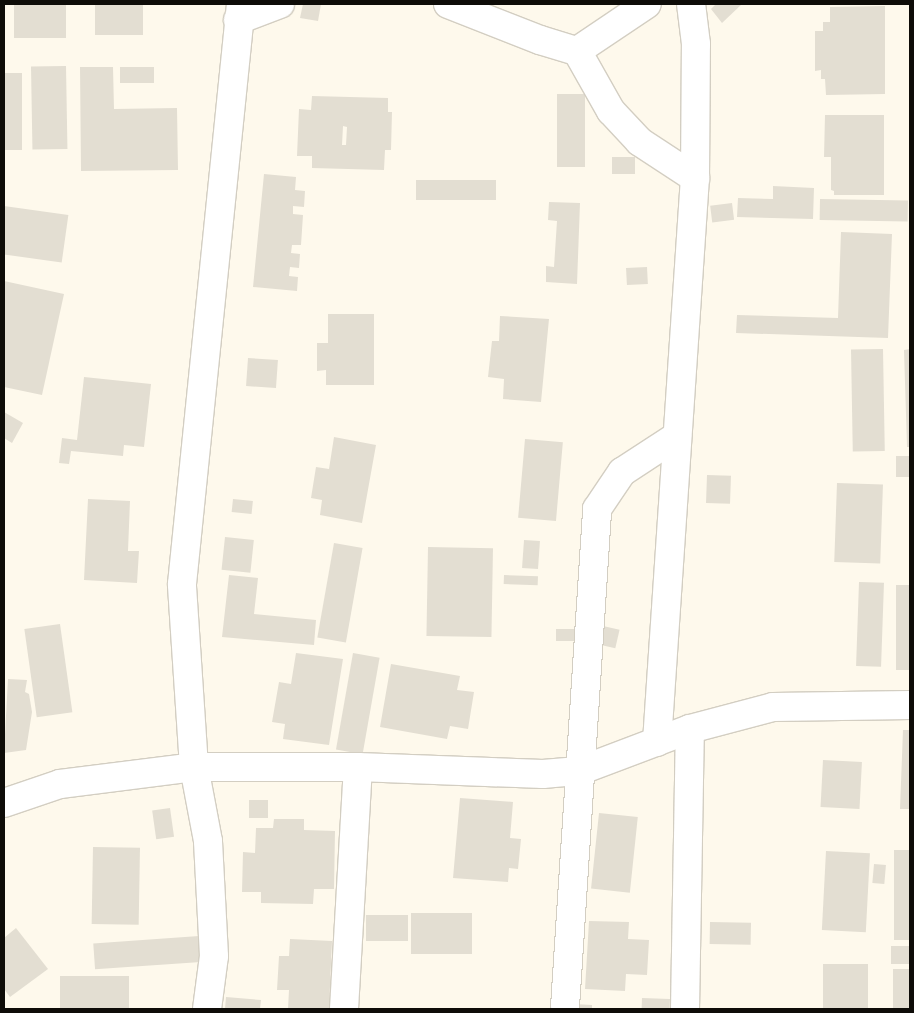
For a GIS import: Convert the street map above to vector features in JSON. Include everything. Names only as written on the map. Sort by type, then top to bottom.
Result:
[{"type":"street","points":[[207,1009],[214,956],[208,841],[194,767],[182,584],[240,12],[280,4]]},
{"type":"street","points":[[448,4],[540,40],[577,50],[617,117],[640,142],[695,178]]},
{"type":"street","points":[[577,50],[647,4]]},
{"type":"street","points":[[657,742],[695,178],[696,44],[691,4]]},
{"type":"street","points":[[565,1007],[597,509],[622,472],[677,436]]},
{"type":"street","points":[[4,803],[60,784],[194,767],[358,767],[543,774],[579,772],[690,729],[773,707],[910,705]]},
{"type":"street","points":[[685,1009],[690,729]]},
{"type":"street","points":[[344,1009],[358,767]]},
{"type":"building","points":[[14,4],[66,4],[66,38],[14,38]]},
{"type":"building","points":[[95,4],[143,4],[143,35],[95,35]]},
{"type":"building","points":[[303,4],[321,4],[318,21],[300,18]]},
{"type":"building","points":[[716,4],[742,4],[722,23],[711,9]]},
{"type":"building","points":[[885,6],[885,94],[826,95],[825,79],[821,79],[821,70],[815,71],[815,31],[823,31],[823,22],[830,22],[830,7]]},
{"type":"building","points":[[66,66],[67,149],[32,150],[31,67]]},
{"type":"building","points":[[80,67],[113,67],[114,109],[177,108],[178,170],[81,171]]},
{"type":"building","points":[[120,67],[154,67],[154,83],[120,83]]},
{"type":"building","points":[[4,73],[22,73],[22,150],[4,150]]},
{"type":"building","points":[[557,94],[585,94],[585,167],[557,167]]},
{"type":"building","points":[[312,96],[388,98],[388,112],[392,112],[391,150],[385,150],[384,170],[312,168],[312,156],[297,156],[299,109],[311,110]],"holes":[[[343,126],[347,127],[346,145],[342,145]]]},
{"type":"building","points":[[825,115],[884,115],[884,195],[834,195],[834,191],[831,190],[831,157],[824,157]]},
{"type":"building","points":[[612,157],[635,157],[635,174],[612,174]]},
{"type":"building","points":[[264,174],[296,177],[295,190],[305,191],[304,207],[293,206],[293,214],[303,215],[301,245],[292,245],[291,253],[300,254],[299,268],[290,267],[289,276],[298,277],[297,291],[253,287]]},
{"type":"building","points":[[416,180],[496,180],[496,200],[416,200]]},
{"type":"building","points":[[773,186],[814,188],[813,219],[737,217],[738,198],[773,199]]},
{"type":"building","points":[[820,199],[908,201],[908,222],[820,220]]},
{"type":"building","points":[[549,202],[580,203],[577,284],[546,282],[546,266],[554,267],[557,221],[548,220]]},
{"type":"building","points":[[732,203],[734,220],[712,223],[710,206]]},
{"type":"building","points":[[4,206],[68,215],[62,263],[4,254]]},
{"type":"building","points":[[841,232],[892,234],[888,338],[736,333],[737,315],[838,318]]},
{"type":"building","points":[[647,267],[648,284],[627,285],[626,268]]},
{"type":"building","points":[[4,281],[64,294],[42,395],[4,387]]},
{"type":"building","points":[[328,314],[374,314],[374,385],[326,385],[326,370],[317,371],[317,343],[328,343]]},
{"type":"building","points":[[500,316],[549,319],[541,402],[503,399],[504,379],[488,377],[492,341],[499,341]]},
{"type":"building","points":[[883,349],[885,451],[853,452],[851,350]]},
{"type":"building","points":[[910,349],[910,447],[907,447],[904,350]]},
{"type":"building","points":[[248,358],[278,360],[276,388],[246,386]]},
{"type":"building","points":[[84,377],[151,384],[144,447],[124,445],[123,456],[71,451],[69,464],[59,463],[62,438],[77,440]]},
{"type":"building","points":[[4,412],[23,423],[12,443],[4,438]]},
{"type":"building","points":[[334,437],[376,445],[362,523],[320,515],[322,500],[311,498],[316,467],[329,469]]},
{"type":"building","points":[[525,439],[563,442],[556,521],[518,518]]},
{"type":"building","points":[[896,456],[910,456],[910,477],[896,477]]},
{"type":"building","points":[[707,475],[731,476],[730,504],[706,503]]},
{"type":"building","points":[[837,483],[883,485],[880,564],[834,562]]},
{"type":"building","points":[[88,499],[130,501],[128,551],[139,551],[137,583],[84,580]]},
{"type":"building","points":[[233,499],[253,501],[252,514],[232,512]]},
{"type":"building","points":[[225,537],[254,540],[250,573],[222,570]]},
{"type":"building","points":[[524,540],[540,541],[538,569],[522,568]]},
{"type":"building","points":[[334,543],[363,548],[346,643],[317,638]]},
{"type":"building","points":[[428,547],[493,548],[491,637],[426,636]]},
{"type":"building","points":[[229,575],[258,578],[254,614],[316,620],[314,645],[222,637]]},
{"type":"building","points":[[504,575],[538,576],[538,585],[504,584]]},
{"type":"building","points":[[859,582],[884,583],[881,667],[856,666]]},
{"type":"building","points":[[896,585],[910,585],[910,670],[896,670]]},
{"type":"building","points":[[60,624],[72,712],[37,717],[24,629]]},
{"type":"building","points":[[603,626],[620,630],[615,648],[599,645]]},
{"type":"building","points":[[556,629],[574,629],[574,641],[556,641]]},
{"type":"building","points":[[296,653],[343,659],[329,745],[283,739],[285,724],[272,722],[279,682],[291,684]]},
{"type":"building","points":[[353,653],[380,658],[363,754],[336,750]]},
{"type":"building","points":[[391,664],[460,676],[457,690],[474,692],[468,729],[450,726],[447,739],[380,727]]},
{"type":"building","points":[[8,679],[27,680],[25,692],[29,694],[32,712],[26,750],[4,753]]},
{"type":"building","points":[[903,730],[910,730],[910,809],[900,809]]},
{"type":"building","points":[[823,760],[862,762],[859,809],[821,807]]},
{"type":"building","points":[[460,798],[513,802],[510,838],[521,839],[518,869],[509,868],[508,882],[453,878]]},
{"type":"building","points":[[249,800],[268,800],[268,818],[249,818]]},
{"type":"building","points":[[170,808],[174,837],[156,839],[152,811]]},
{"type":"building","points":[[599,813],[638,817],[630,893],[591,889]]},
{"type":"building","points":[[274,819],[304,819],[304,830],[335,831],[334,889],[314,889],[313,904],[261,903],[261,892],[242,892],[243,852],[255,853],[256,828],[273,828]]},
{"type":"building","points":[[93,847],[140,848],[139,925],[92,924]]},
{"type":"building","points":[[894,850],[910,850],[910,940],[894,940]]},
{"type":"building","points":[[826,851],[870,853],[866,932],[822,930]]},
{"type":"building","points":[[874,864],[886,865],[884,884],[872,883]]},
{"type":"building","points":[[411,913],[472,913],[472,954],[411,954]]},
{"type":"building","points":[[366,915],[408,915],[408,941],[366,941]]},
{"type":"building","points":[[589,921],[629,922],[628,939],[649,940],[647,975],[626,974],[625,991],[585,989]]},
{"type":"building","points":[[710,922],[751,923],[751,945],[710,944]]},
{"type":"building","points":[[16,928],[48,969],[10,997],[4,989],[4,938]]},
{"type":"building","points":[[199,936],[201,962],[95,969],[93,943]]},
{"type":"building","points":[[290,939],[332,941],[329,1009],[288,1009],[289,990],[277,990],[279,956],[289,956]]},
{"type":"building","points":[[891,946],[910,946],[910,964],[891,964]]},
{"type":"building","points":[[823,964],[868,964],[868,1009],[823,1009]]},
{"type":"building","points":[[893,969],[910,969],[910,1009],[893,1009]]},
{"type":"building","points":[[60,976],[129,976],[129,1009],[60,1009]]},
{"type":"building","points":[[226,997],[261,1000],[260,1009],[225,1009]]},
{"type":"building","points":[[642,998],[670,999],[670,1009],[642,1009]]},
{"type":"building","points":[[573,1004],[592,1005],[592,1009],[573,1009]]}]
